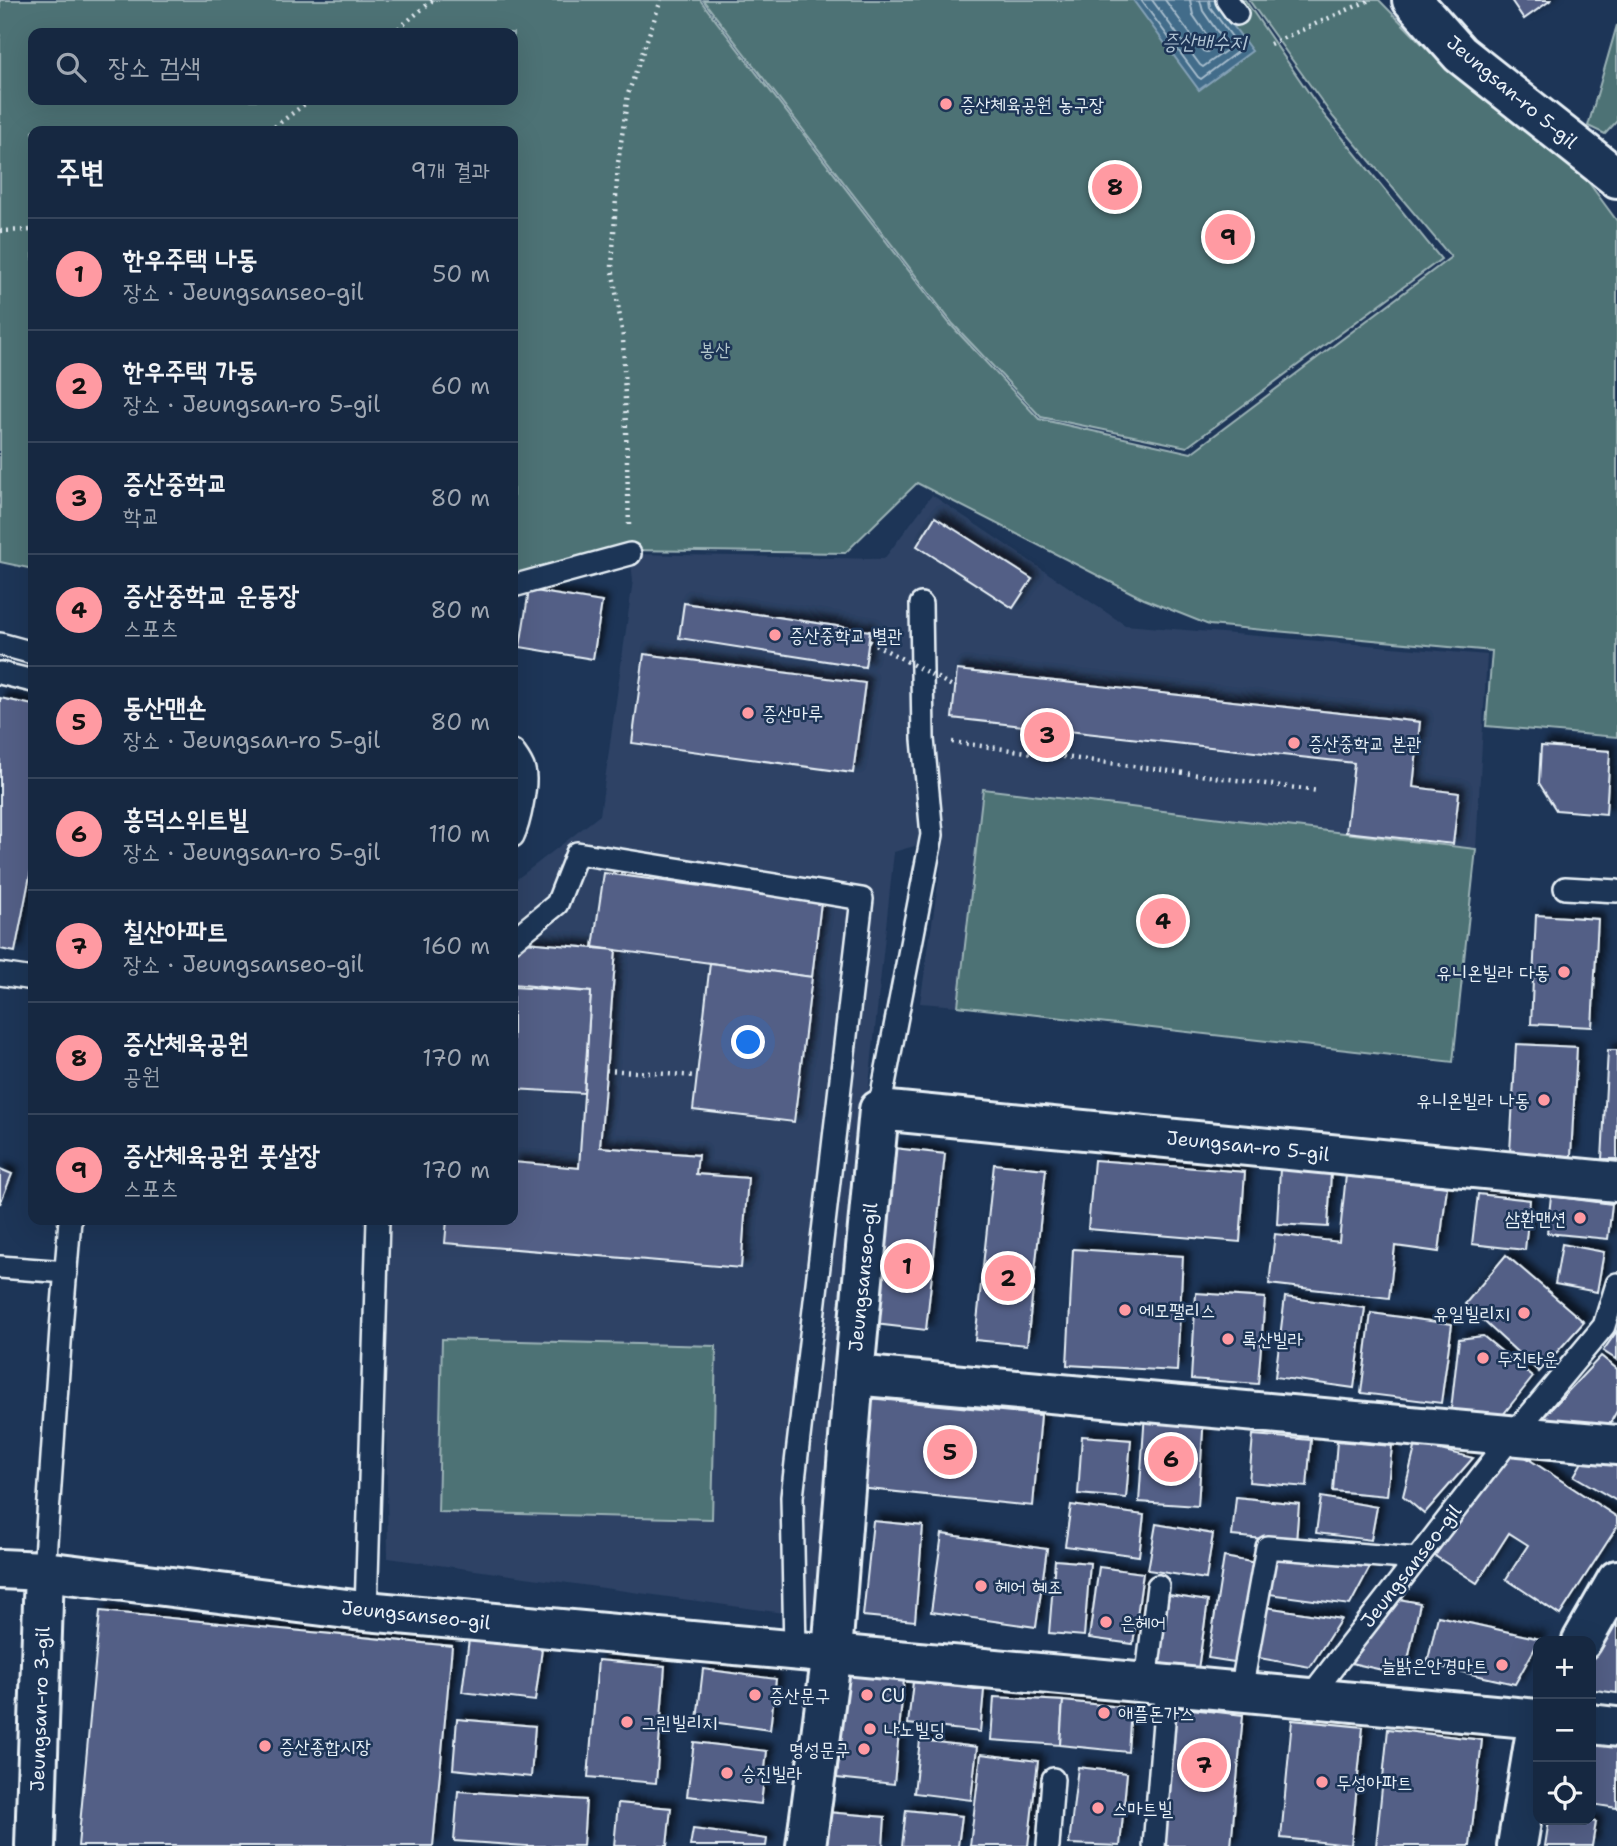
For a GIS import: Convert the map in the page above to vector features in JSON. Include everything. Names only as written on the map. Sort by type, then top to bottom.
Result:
[{"type":"street","name":"Jeungsan-ro 5-gil","points":[[1412,0],[1460,54],[1617,178]]},
{"type":"street","name":"Jeungsan-ro 5-gil","points":[[880,1110],[1617,1182]]},
{"type":"street","name":"Jeungsanseo-gil","points":[[806,1846],[832,1653],[854,1375],[880,1110]]},
{"type":"street","points":[[854,1375],[1617,1445]]},
{"type":"street","name":"Jeungsanseo-gil","points":[[0,1569],[44,1571],[366,1611],[1533,1719]]},
{"type":"street","name":"Jeungsan-ro 3-gil","points":[[35,1846],[44,1571]]},
{"type":"street","points":[[1585,1636],[1617,1580]]},
{"type":"street","points":[[1596,1725],[1617,1727]]},
{"type":"street","points":[[1517,1846],[1533,1749]]},
{"type":"lane","points":[[518,585],[630,554]]},
{"type":"lane","points":[[880,1110],[932,835],[923,738],[921,604]]},
{"type":"lane","points":[[0,644],[28,652]]},
{"type":"lane","points":[[0,673],[28,680]]},
{"type":"lane","points":[[518,757],[526,774],[518,825]]},
{"type":"lane","points":[[518,936],[557,904],[577,853],[862,899],[792,1497],[795,1650]]},
{"type":"lane","points":[[1565,888],[1617,891]]},
{"type":"lane","points":[[0,974],[28,978]]},
{"type":"lane","points":[[44,1571],[70,1225]]},
{"type":"lane","points":[[366,1611],[378,1225]]},
{"type":"lane","points":[[0,1267],[66,1272]]},
{"type":"lane","points":[[1513,1435],[1604,1326],[1617,1284]]},
{"type":"lane","name":"Jeungsanseo-gil","points":[[1309,1698],[1513,1435]]},
{"type":"lane","points":[[1241,1691],[1267,1547],[1417,1559]]},
{"type":"lane","points":[[1154,1846],[1158,1586]]},
{"type":"lane","points":[[1048,1846],[1053,1779]]},
{"type":"path","points":[[399,28],[433,0]]},
{"type":"path","points":[[630,554],[623,337],[612,267],[618,163],[628,94],[661,0]]},
{"type":"path","points":[[1270,44],[1370,0]]},
{"type":"path","points":[[276,126],[303,105]]},
{"type":"path","points":[[0,231],[28,230]]},
{"type":"path","points":[[869,641],[956,688]]},
{"type":"path","points":[[923,738],[1319,791]]},
{"type":"path","points":[[606,1070],[697,1076]]},
{"type":"shaded area","points":[[932,495],[1125,625],[1487,655],[1476,849],[1453,1062],[920,1003],[945,837],[894,852],[812,1617],[388,1558],[383,1225],[518,1225],[518,878],[600,815],[633,580],[630,554],[884,559]]},
{"type":"green space","name":"봉산","points":[[0,0],[700,0],[950,324],[1039,419],[1191,453],[1451,257],[1333,117],[1249,0],[1379,0],[1431,53],[1586,179],[1617,221],[1617,737],[1486,726],[1492,651],[1209,625],[1144,599],[917,483],[845,553],[626,550],[518,580],[518,126],[28,126],[28,568],[0,562]]},
{"type":"green space","points":[[703,0],[1245,0],[1324,115],[1441,259],[1187,447],[1041,417],[953,324]]},
{"type":"green space","points":[[1617,25],[1617,121],[1605,134],[1588,126]]},
{"type":"green space","points":[[983,789],[1476,849],[1453,1062],[958,1006]]},
{"type":"green space","points":[[442,1339],[716,1346],[712,1519],[438,1512]]},
{"type":"water","name":"증산배수지","points":[[1133,0],[1214,0],[1252,51],[1199,90]]},
{"type":"building","points":[[1511,0],[1551,0],[1524,19]]},
{"type":"building","points":[[935,517],[1032,579],[1013,608],[917,546]]},
{"type":"building","points":[[529,590],[602,602],[593,659],[520,647]]},
{"type":"building","name":"증산중학교 별관","points":[[684,603],[870,631],[865,667],[679,638]]},
{"type":"building","name":"증산마루","points":[[644,654],[865,683],[853,773],[632,743]]},
{"type":"building","name":"증산중학교 본관","points":[[957,670],[1420,722],[1413,787],[1459,793],[1453,844],[1346,832],[1354,763],[952,718]]},
{"type":"building","points":[[0,698],[28,704],[28,886],[15,952],[0,949]]},
{"type":"building","points":[[1541,746],[1610,751],[1606,814],[1556,810],[1539,783]]},
{"type":"building","points":[[604,873],[821,902],[812,977],[593,947]]},
{"type":"building","name":"유니온빌라 다동","points":[[1536,915],[1598,919],[1592,1027],[1531,1024]]},
{"type":"building","points":[[518,941],[616,950],[600,1147],[698,1155],[696,1174],[748,1178],[741,1268],[445,1243],[447,1225],[518,1225],[518,1162],[579,1168],[591,992],[518,985]]},
{"type":"building","points":[[710,963],[812,977],[794,1122],[693,1110]]},
{"type":"building","points":[[518,987],[591,992],[584,1093],[518,1089]]},
{"type":"building","name":"유니온빌라 나동","points":[[1516,1044],[1577,1047],[1571,1156],[1510,1152]]},
{"type":"building","points":[[1608,1050],[1617,1050],[1617,1159],[1602,1159]]},
{"type":"building","points":[[894,1148],[945,1154],[926,1330],[875,1324]]},
{"type":"building","points":[[1094,1160],[1245,1172],[1240,1242],[1088,1229]]},
{"type":"building","points":[[994,1164],[1046,1169],[1027,1345],[975,1340]]},
{"type":"building","points":[[1280,1168],[1331,1172],[1328,1227],[1277,1224]]},
{"type":"building","points":[[0,1169],[12,1174],[0,1204]]},
{"type":"building","points":[[1346,1175],[1447,1187],[1439,1252],[1395,1246],[1389,1298],[1269,1284],[1275,1234],[1339,1242]]},
{"type":"building","points":[[1478,1194],[1530,1200],[1525,1250],[1472,1244]]},
{"type":"building","name":"삼환맨션","points":[[1551,1196],[1612,1204],[1608,1239],[1547,1233]]},
{"type":"building","points":[[1562,1244],[1604,1252],[1597,1292],[1555,1284]]},
{"type":"building","name":"에모팰리스","points":[[1073,1249],[1183,1256],[1177,1371],[1067,1365]]},
{"type":"building","name":"유일빌리지","points":[[1506,1255],[1584,1322],[1539,1372],[1465,1304]]},
{"type":"building","name":"록산빌라","points":[[1196,1293],[1265,1298],[1258,1384],[1191,1379]]},
{"type":"building","points":[[1285,1297],[1365,1308],[1354,1388],[1275,1377]]},
{"type":"building","points":[[1371,1313],[1452,1324],[1441,1403],[1361,1393]]},
{"type":"building","points":[[1617,1331],[1617,1360],[1603,1351]]},
{"type":"building","name":"두진타운","points":[[1483,1336],[1533,1377],[1502,1416],[1451,1410],[1459,1339]]},
{"type":"building","points":[[1601,1356],[1617,1369],[1617,1411],[1609,1425],[1541,1420]]},
{"type":"building","points":[[868,1398],[1041,1415],[1033,1506],[859,1488]]},
{"type":"building","points":[[1145,1412],[1204,1416],[1198,1506],[1139,1502]]},
{"type":"building","points":[[1253,1435],[1311,1440],[1307,1487],[1249,1482]]},
{"type":"building","points":[[1082,1436],[1131,1440],[1126,1498],[1078,1494]]},
{"type":"building","points":[[1337,1441],[1392,1446],[1387,1496],[1333,1491]]},
{"type":"building","points":[[1416,1444],[1473,1458],[1424,1514],[1403,1496]]},
{"type":"building","points":[[1507,1445],[1617,1517],[1617,1527],[1560,1615],[1506,1579],[1528,1545],[1509,1533],[1477,1583],[1435,1556]]},
{"type":"building","points":[[1586,1455],[1617,1461],[1617,1501],[1574,1476]]},
{"type":"building","points":[[1236,1497],[1299,1504],[1296,1542],[1232,1536]]},
{"type":"building","points":[[1321,1497],[1377,1507],[1371,1540],[1316,1533]]},
{"type":"building","points":[[1071,1505],[1144,1515],[1139,1556],[1065,1546]]},
{"type":"building","points":[[873,1521],[923,1526],[915,1621],[863,1616]]},
{"type":"building","points":[[1156,1524],[1213,1534],[1206,1579],[1148,1570]]},
{"type":"building","points":[[942,1534],[1047,1549],[1036,1627],[931,1612]]},
{"type":"building","points":[[1273,1555],[1370,1567],[1350,1605],[1269,1594]]},
{"type":"building","points":[[1224,1557],[1256,1563],[1241,1663],[1208,1658]]},
{"type":"building","points":[[1055,1560],[1090,1563],[1084,1636],[1049,1633]]},
{"type":"building","points":[[1099,1567],[1143,1573],[1133,1644],[1089,1638]]},
{"type":"building","points":[[1169,1595],[1208,1601],[1198,1669],[1158,1663]]},
{"type":"building","points":[[1399,1599],[1420,1603],[1405,1675],[1351,1663]]},
{"type":"building","points":[[1266,1607],[1341,1619],[1310,1667],[1259,1658]]},
{"type":"building","name":"증산종합시장","points":[[100,1611],[452,1646],[433,1846],[78,1846]]},
{"type":"building","points":[[1617,1611],[1617,1693],[1596,1690],[1596,1641]]},
{"type":"building","points":[[1438,1616],[1533,1637],[1533,1652],[1515,1684],[1427,1664]]},
{"type":"building","points":[[469,1639],[542,1649],[535,1701],[462,1692]]},
{"type":"building","name":"그린빌리지","points":[[598,1660],[665,1666],[656,1783],[588,1777]]},
{"type":"building","points":[[703,1669],[776,1679],[770,1730],[697,1720]]},
{"type":"building","name":"나노빌딩","points":[[847,1674],[904,1679],[894,1784],[837,1778]]},
{"type":"building","points":[[913,1682],[984,1690],[980,1732],[908,1724]]},
{"type":"building","points":[[994,1697],[1063,1701],[1060,1745],[991,1740]]},
{"type":"building","points":[[1063,1701],[1131,1708],[1128,1752],[1060,1745]]},
{"type":"building","points":[[1174,1707],[1243,1715],[1231,1846],[1165,1846]]},
{"type":"building","points":[[457,1719],[535,1726],[531,1777],[453,1769]]},
{"type":"building","name":"두성아파트","points":[[1292,1720],[1363,1727],[1351,1845],[1281,1838]]},
{"type":"building","points":[[1388,1729],[1482,1740],[1470,1846],[1376,1846]]},
{"type":"building","points":[[920,1740],[977,1747],[971,1800],[914,1793]]},
{"type":"building","name":"승진빌라","points":[[694,1742],[767,1751],[761,1804],[687,1796]]},
{"type":"building","points":[[1596,1743],[1617,1746],[1617,1808],[1596,1805]]},
{"type":"building","points":[[981,1754],[1038,1761],[1028,1846],[970,1846]]},
{"type":"building","name":"스마트빌","points":[[1078,1767],[1127,1773],[1120,1846],[1069,1844]]},
{"type":"building","points":[[458,1791],[586,1800],[583,1846],[526,1846],[454,1841]]},
{"type":"building","points":[[618,1803],[671,1808],[667,1846],[614,1846]]},
{"type":"building","points":[[906,1810],[962,1816],[958,1846],[902,1846]]},
{"type":"building","points":[[826,1812],[885,1817],[883,1846],[823,1846]]},
{"type":"building","points":[[1548,1825],[1596,1825],[1592,1846],[1545,1846]]},
{"type":"building","points":[[693,1829],[767,1839],[766,1846],[690,1846]]},
{"type":"place","name":"증산체육공원 농구장","points":[[946,104]]},
{"type":"place","name":"증산체육공원","points":[[1115,187]]},
{"type":"place","name":"증산체육공원 풋살장","points":[[1228,237]]},
{"type":"place","name":"증산중학교 별관","points":[[775,635]]},
{"type":"place","name":"증산마루","points":[[748,713]]},
{"type":"place","name":"증산중학교","points":[[1047,735]]},
{"type":"place","name":"증산중학교 본관","points":[[1294,743]]},
{"type":"place","name":"증산중학교 운동장","points":[[1163,921]]},
{"type":"place","name":"유니온빌라 다동","points":[[1564,972]]},
{"type":"place","name":"유니온빌라 나동","points":[[1544,1100]]},
{"type":"place","name":"삼환맨션","points":[[1580,1218]]},
{"type":"place","name":"한우주택 나동","points":[[907,1266]]},
{"type":"place","name":"한우주택 가동","points":[[1008,1278]]},
{"type":"place","name":"에모팰리스","points":[[1125,1310]]},
{"type":"place","name":"유일빌리지","points":[[1524,1313]]},
{"type":"place","name":"록산빌라","points":[[1228,1339]]},
{"type":"place","name":"두진타운","points":[[1483,1358]]},
{"type":"place","name":"동산맨숀","points":[[950,1452]]},
{"type":"place","name":"흥덕스위트빌","points":[[1171,1459]]},
{"type":"place","name":"헤어 혜조","points":[[981,1586]]},
{"type":"place","name":"은헤어","points":[[1106,1622]]},
{"type":"place","name":"늘밝은안경마트","points":[[1502,1665]]},
{"type":"place","name":"증산문구","points":[[755,1695]]},
{"type":"place","name":"CU","points":[[867,1695]]},
{"type":"place","name":"애플돈가스","points":[[1104,1713]]},
{"type":"place","name":"그린빌리지","points":[[627,1722]]},
{"type":"place","name":"나노빌딩","points":[[870,1729]]},
{"type":"place","name":"증산종합시장","points":[[265,1746]]},
{"type":"place","name":"명성문구","points":[[864,1749]]},
{"type":"place","name":"칠산아파트","points":[[1204,1765]]},
{"type":"place","name":"승진빌라","points":[[727,1773]]},
{"type":"place","name":"두성아파트","points":[[1322,1782]]},
{"type":"place","name":"스마트빌","points":[[1098,1808]]}]
